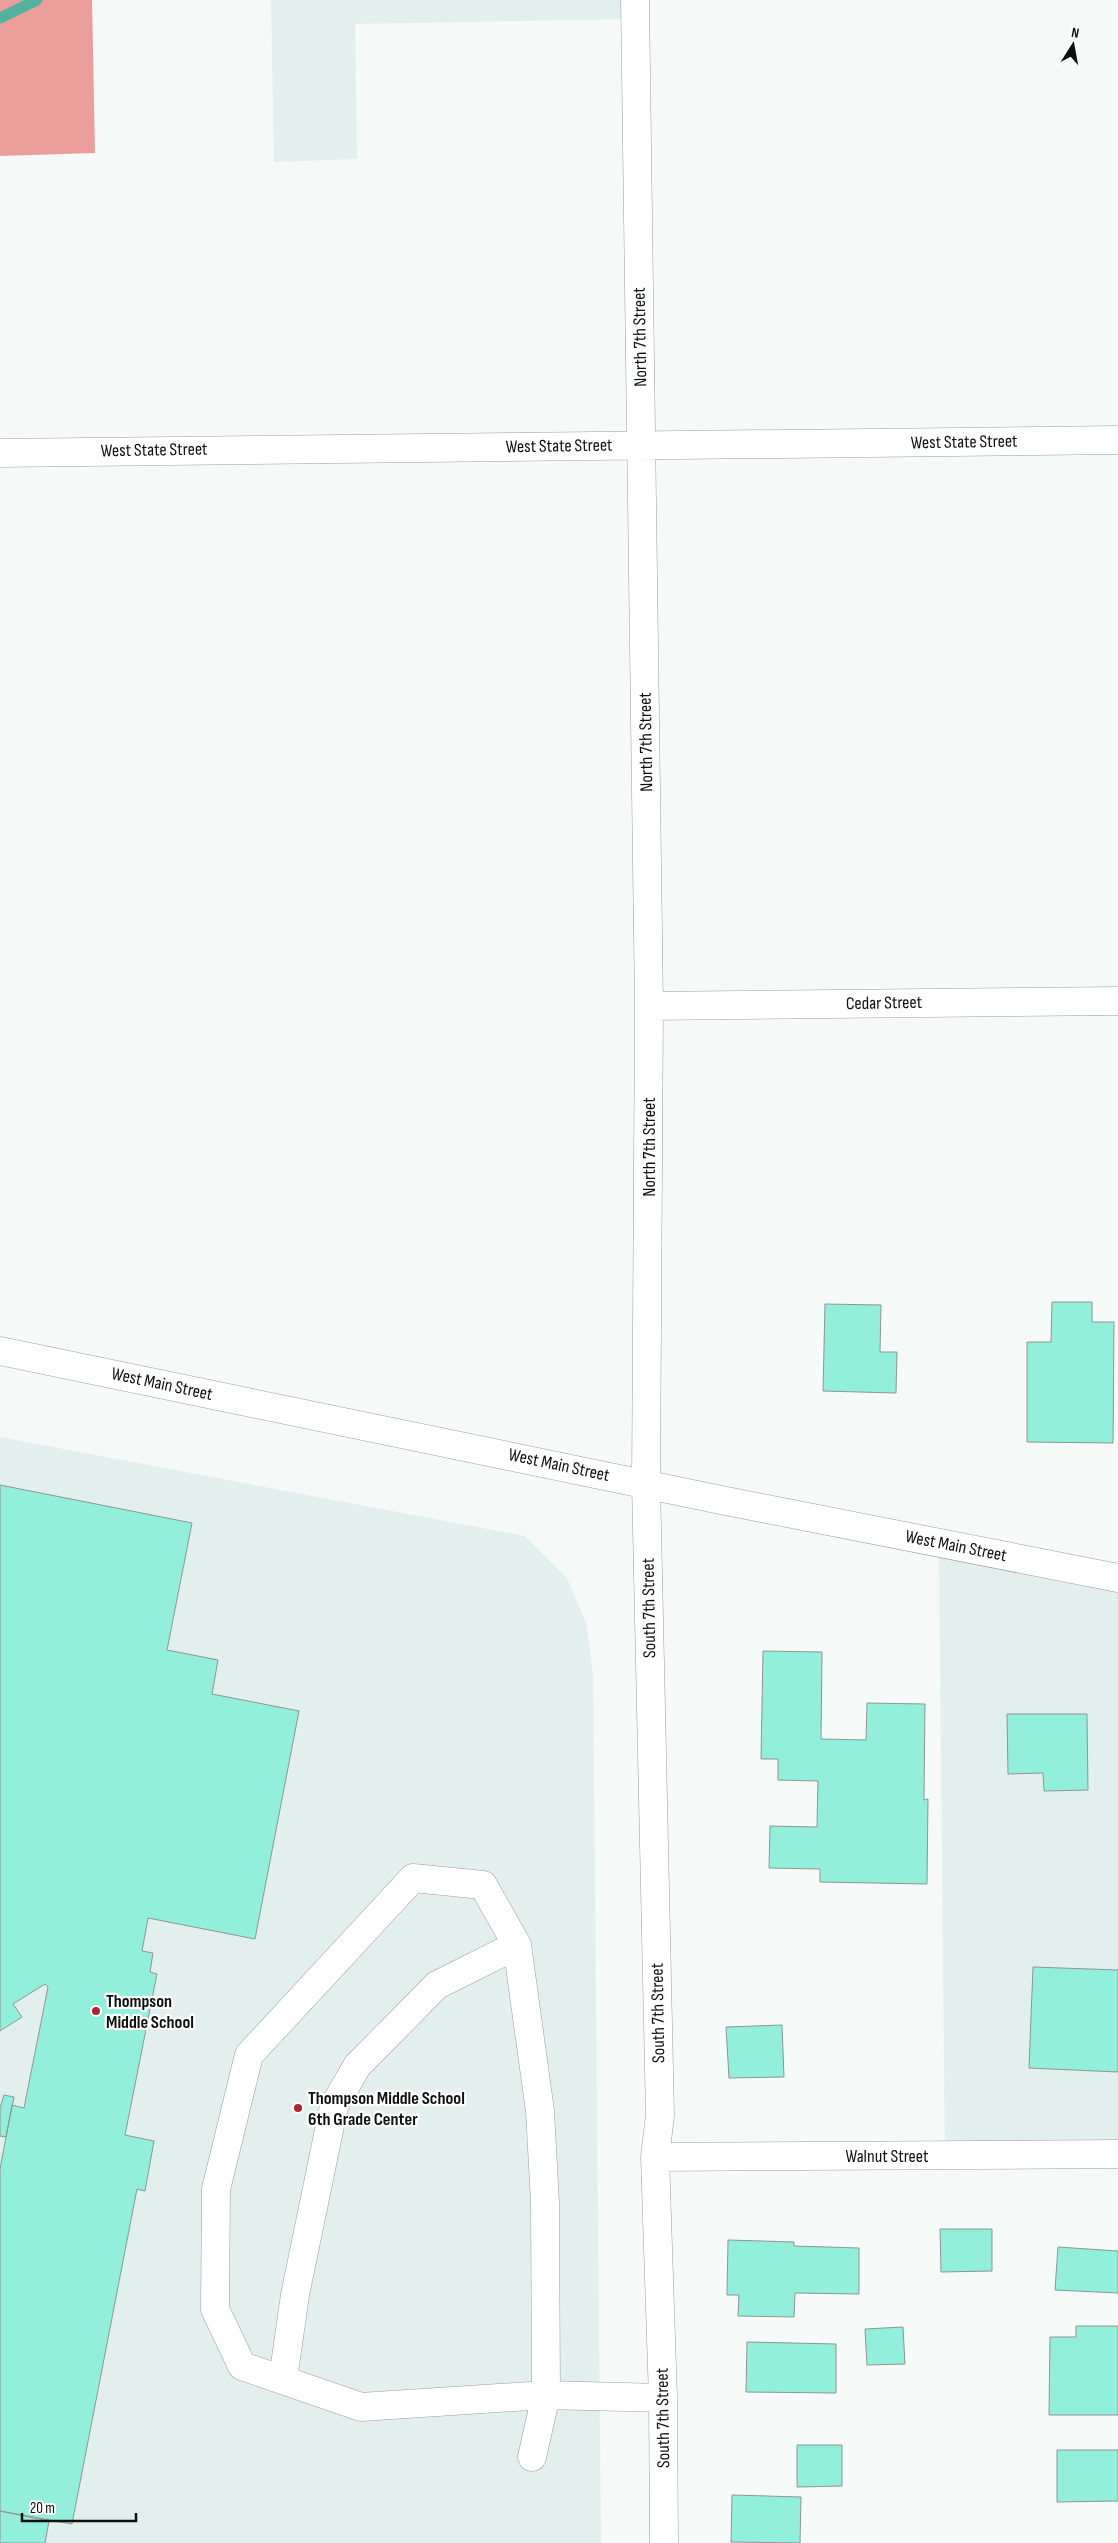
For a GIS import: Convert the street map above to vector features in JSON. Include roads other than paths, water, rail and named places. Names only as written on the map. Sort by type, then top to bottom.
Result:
[{"type":"street","name":"North 7th Street","points":[[635,0],[650,1006],[646,1483]]},
{"type":"street","name":"West State Street","points":[[0,452],[1118,440]]},
{"type":"street","name":"Cedar Street","points":[[650,1006],[1118,1001]]},
{"type":"street","name":"West Main Street","points":[[0,1351],[1118,1578]]},
{"type":"street","name":"South 7th Street","points":[[646,1483],[660,2105],[655,2157],[663,2398],[664,2543]]},
{"type":"street","points":[[532,2457],[546,2395],[545,2203],[540,2111],[517,1945],[483,1885],[413,1878],[249,2055],[216,2188],[215,2309],[242,2366],[361,2407],[546,2395],[663,2398]]},
{"type":"street","points":[[283,2379],[295,2295],[334,2106],[357,2066],[437,1985],[517,1945]]},
{"type":"street","name":"Walnut Street","points":[[655,2157],[1118,2154]]},
{"type":"waterway","points":[[0,18],[37,0]]},
{"type":"place","name":"Thompson Middle School","points":[[96,2011]]},
{"type":"place","name":"Thompson Middle School 6th Grade Center","points":[[298,2108]]}]
